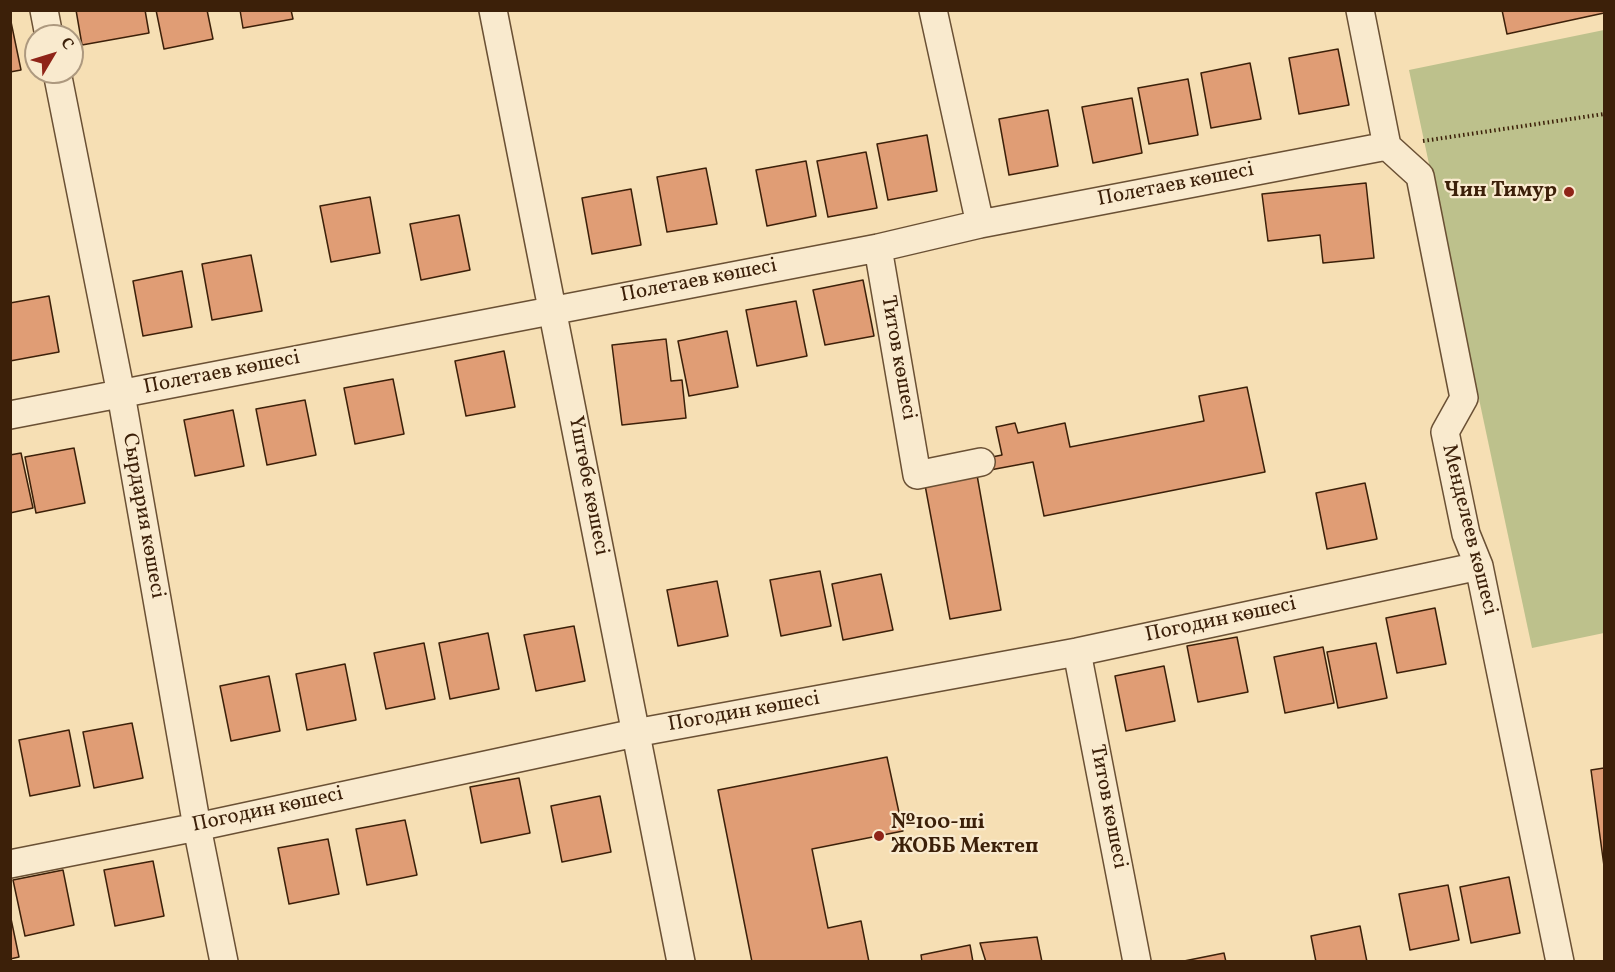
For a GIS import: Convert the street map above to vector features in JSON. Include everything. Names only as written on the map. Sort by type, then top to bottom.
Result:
[{"type":"street","name":"Үштөбе көшесі","points":[[493,10],[681,962]]},
{"type":"street","points":[[933,10],[980,224]]},
{"type":"street","points":[[1360,10],[1387,146]]},
{"type":"street","name":"Сырдария көшесі","points":[[59,84],[121,394],[197,827],[224,962]]},
{"type":"street","name":"Полетаев көшесі","points":[[10,415],[878,248],[980,224],[1387,146]]},
{"type":"street","name":"Менделеев көшесі","points":[[1387,146],[1420,176],[1464,398],[1444,432],[1466,534],[1479,566],[1560,962]]},
{"type":"street","name":"Титов көшесі","points":[[878,248],[917,475],[981,462]]},
{"type":"street","name":"Погодин көшесі","points":[[10,864],[197,827],[635,733],[1077,652],[1479,566]]},
{"type":"street","name":"Титов көшесі","points":[[1077,652],[1137,962]]},
{"type":"path","points":[[1387,146],[1605,114]]},
{"type":"green space","points":[[1604,30],[1604,633],[1532,648],[1409,70]]},
{"type":"building","points":[[76,10],[145,10],[149,33],[84,45],[84,24],[78,24]]},
{"type":"building","points":[[156,10],[207,10],[213,39],[164,49]]},
{"type":"building","points":[[240,10],[291,10],[293,19],[243,28]]},
{"type":"building","points":[[1502,10],[1604,10],[1604,13],[1507,34]]},
{"type":"building","points":[[10,17],[21,70],[10,72]]},
{"type":"building","points":[[1338,49],[1349,105],[1299,114],[1289,58]]},
{"type":"building","points":[[1250,63],[1261,119],[1211,128],[1201,73]]},
{"type":"building","points":[[1188,79],[1198,135],[1149,144],[1138,88]]},
{"type":"building","points":[[1132,98],[1142,153],[1093,163],[1082,107]]},
{"type":"building","points":[[1048,110],[1058,166],[1009,175],[999,119]]},
{"type":"building","points":[[927,135],[937,191],[888,200],[877,144]]},
{"type":"building","points":[[866,152],[877,208],[828,217],[817,161]]},
{"type":"building","points":[[806,161],[816,216],[767,226],[756,170]]},
{"type":"building","points":[[706,168],[717,224],[667,232],[657,177]]},
{"type":"building","points":[[1366,183],[1374,258],[1323,263],[1320,235],[1268,241],[1262,194]]},
{"type":"building","points":[[631,189],[641,245],[592,254],[582,198]]},
{"type":"building","points":[[370,197],[380,253],[331,262],[320,206]]},
{"type":"building","points":[[459,215],[470,270],[421,280],[410,224]]},
{"type":"building","points":[[251,255],[262,311],[212,320],[202,264]]},
{"type":"building","points":[[182,271],[192,327],[143,336],[133,281]]},
{"type":"building","points":[[863,280],[874,336],[825,345],[813,290]]},
{"type":"building","points":[[49,296],[59,352],[10,361],[10,303]]},
{"type":"building","points":[[796,301],[807,356],[757,366],[746,310]]},
{"type":"building","points":[[727,331],[738,387],[689,396],[678,341]]},
{"type":"building","points":[[666,339],[671,381],[682,380],[686,418],[622,425],[612,345]]},
{"type":"building","points":[[504,351],[515,407],[466,416],[455,361]]},
{"type":"building","points":[[393,379],[404,434],[355,444],[344,388]]},
{"type":"building","points":[[1247,387],[1265,472],[1044,516],[1033,462],[990,470],[987,458],[1002,455],[996,427],[1015,423],[1018,433],[1065,423],[1070,447],[1204,421],[1199,396]]},
{"type":"building","points":[[305,400],[316,455],[267,465],[256,409]]},
{"type":"building","points":[[233,410],[244,466],[195,476],[184,420]]},
{"type":"building","points":[[74,448],[85,503],[36,513],[25,457]]},
{"type":"building","points":[[21,453],[33,508],[10,513],[10,455]]},
{"type":"building","points":[[977,475],[1001,610],[950,619],[925,485]]},
{"type":"building","points":[[1365,483],[1377,539],[1327,549],[1316,493]]},
{"type":"building","points":[[820,571],[831,626],[781,636],[770,580]]},
{"type":"building","points":[[881,574],[893,630],[843,640],[832,584]]},
{"type":"building","points":[[717,581],[728,636],[678,646],[667,590]]},
{"type":"building","points":[[1435,608],[1446,664],[1397,673],[1386,618]]},
{"type":"building","points":[[574,626],[585,681],[536,691],[524,635]]},
{"type":"building","points":[[488,633],[499,689],[450,699],[439,643]]},
{"type":"building","points":[[1237,637],[1248,692],[1198,702],[1187,646]]},
{"type":"building","points":[[424,643],[435,699],[386,709],[374,653]]},
{"type":"building","points":[[1376,643],[1387,698],[1338,708],[1327,652]]},
{"type":"building","points":[[1323,647],[1334,703],[1285,713],[1274,657]]},
{"type":"building","points":[[345,664],[356,720],[307,730],[296,674]]},
{"type":"building","points":[[1164,666],[1175,721],[1126,731],[1115,676]]},
{"type":"building","points":[[269,676],[280,731],[231,741],[220,686]]},
{"type":"building","points":[[132,723],[143,778],[94,788],[83,732]]},
{"type":"building","points":[[69,730],[80,786],[30,796],[19,740]]},
{"type":"building","points":[[887,757],[903,831],[812,849],[828,928],[861,921],[869,962],[752,962],[718,790]]},
{"type":"building","points":[[1604,768],[1604,866],[1591,770]]},
{"type":"building","points":[[519,778],[530,833],[481,843],[470,787]]},
{"type":"building","points":[[600,796],[611,852],[562,862],[551,806]]},
{"type":"building","points":[[405,820],[417,875],[367,885],[356,829]]},
{"type":"building","points":[[328,839],[339,894],[289,904],[278,848]]},
{"type":"building","points":[[153,861],[164,916],[115,926],[104,870]]},
{"type":"building","points":[[63,870],[74,925],[25,936],[13,880]]},
{"type":"building","points":[[1509,877],[1520,933],[1471,943],[1460,887]]},
{"type":"building","points":[[1448,885],[1459,940],[1410,950],[1399,894]]},
{"type":"building","points":[[10,914],[19,957],[10,959]]},
{"type":"building","points":[[1360,926],[1367,962],[1316,962],[1311,936]]},
{"type":"building","points":[[1037,937],[1042,962],[986,962],[980,943]]},
{"type":"building","points":[[970,945],[973,962],[922,962],[921,955]]},
{"type":"building","points":[[1224,953],[1226,962],[1179,962]]},
{"type":"place","name":"Чин Тимур","points":[[1569,192]]},
{"type":"place","name":"№100-ші ЖОББ Мектеп","points":[[879,836]]}]
